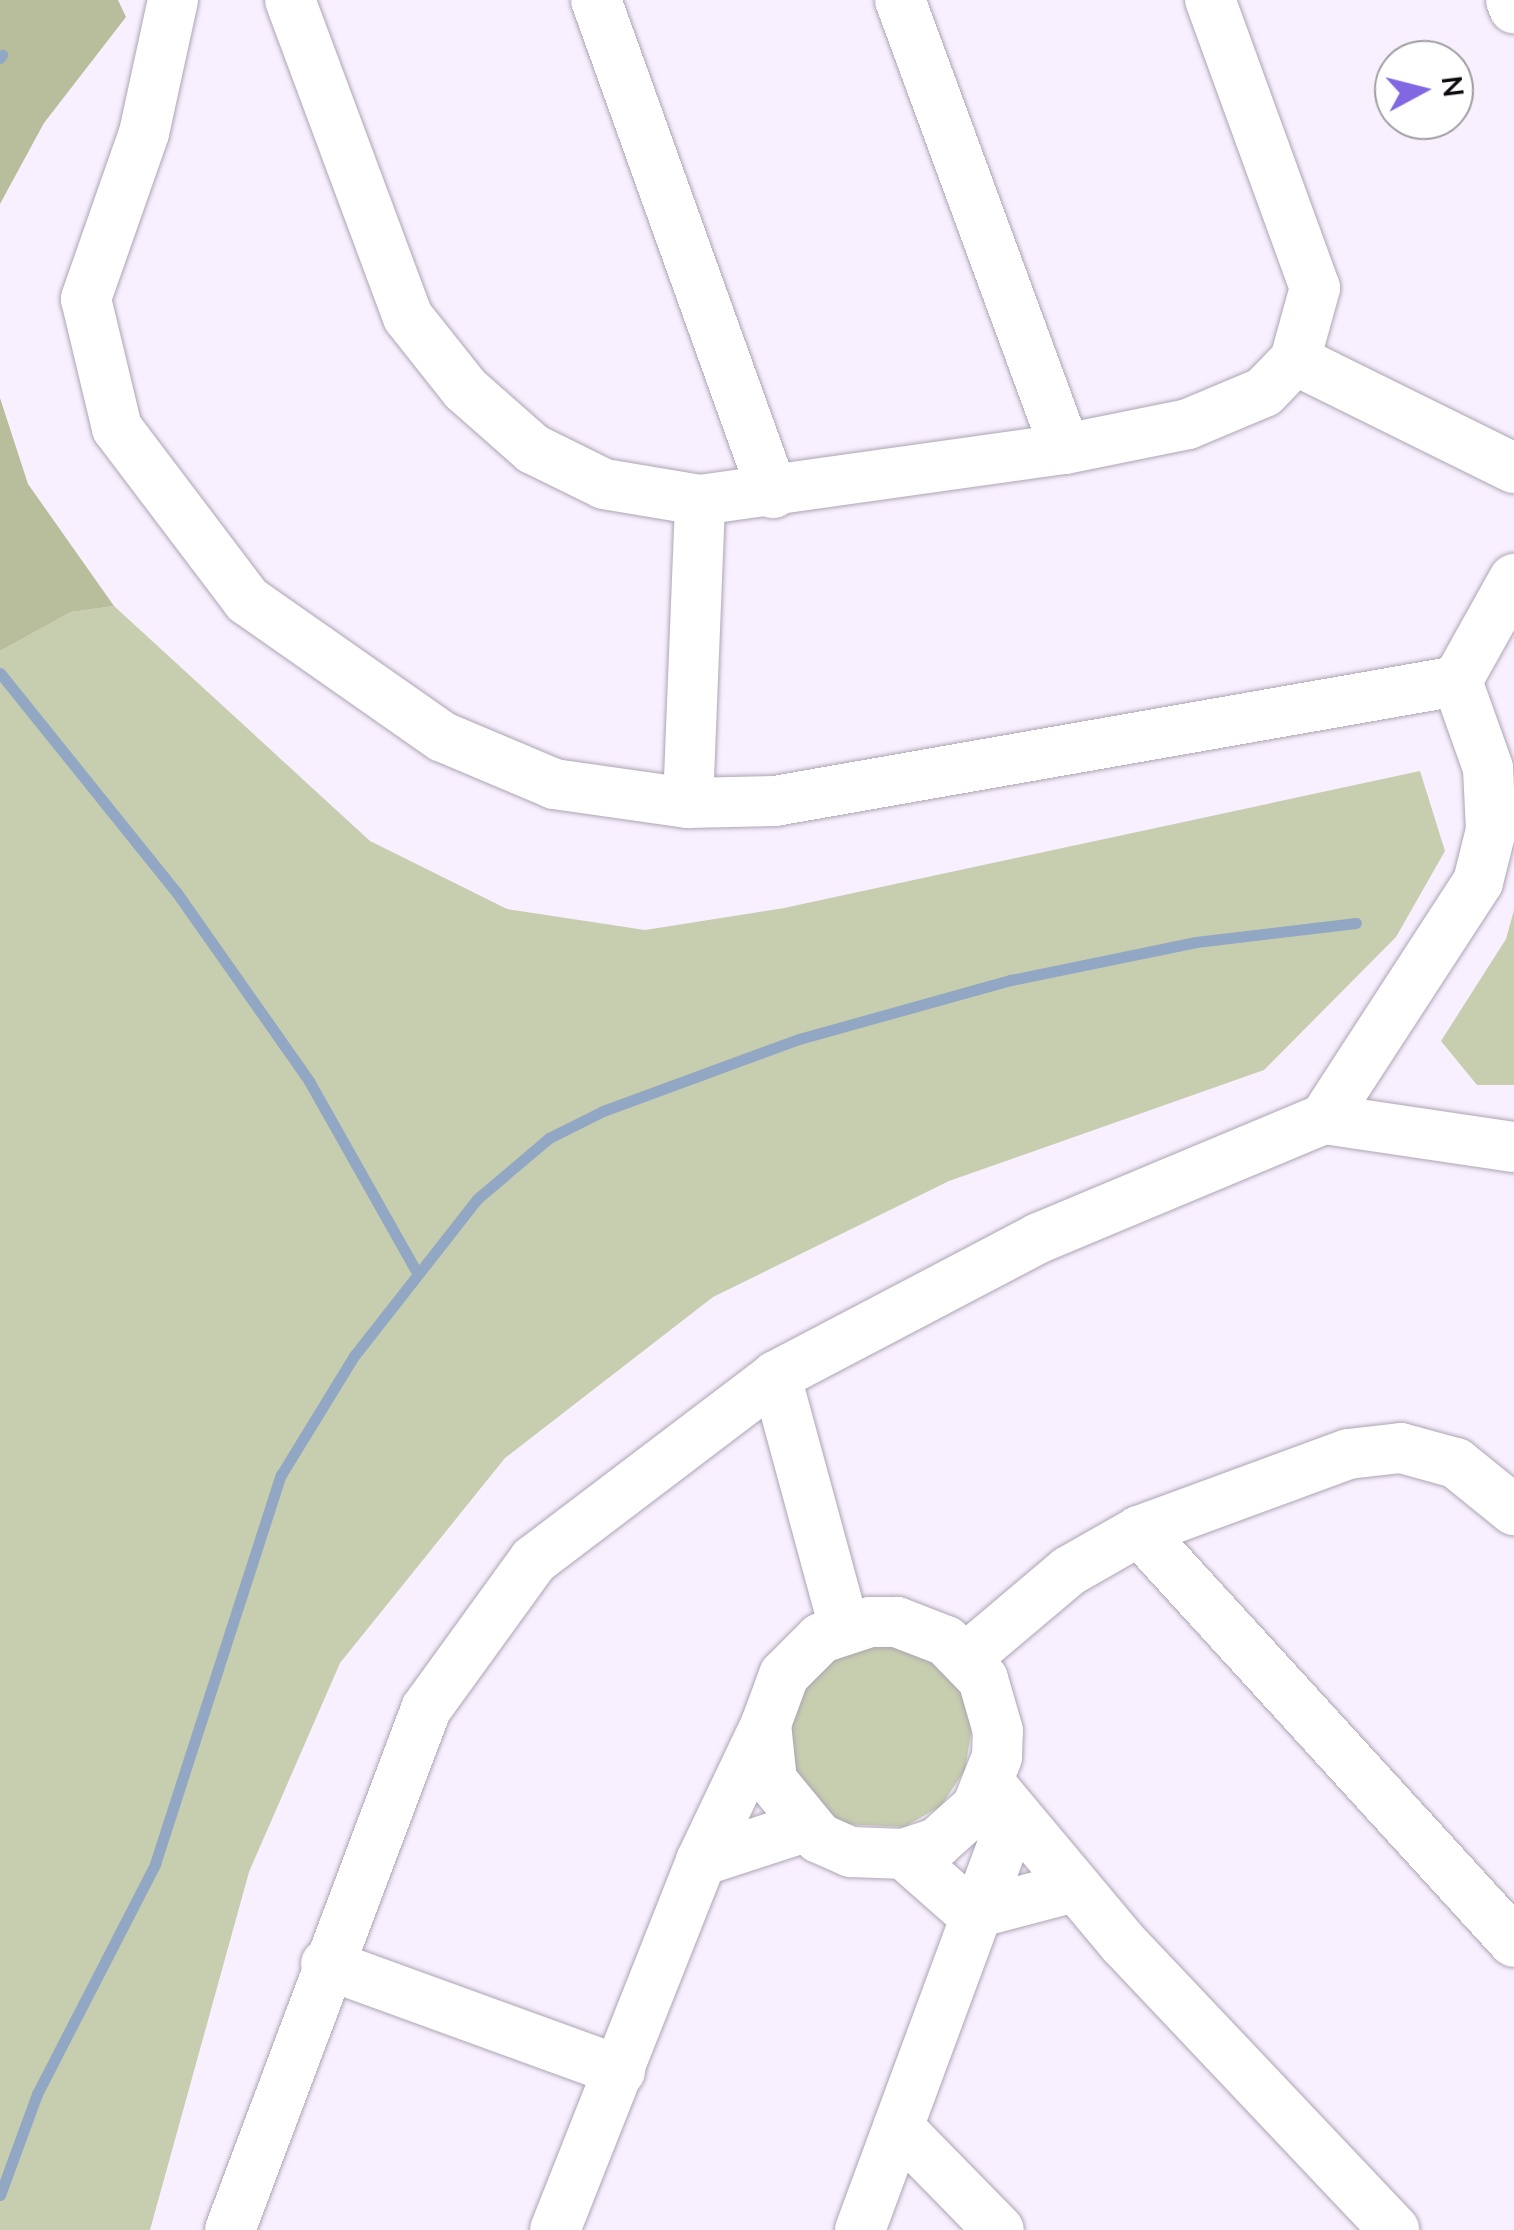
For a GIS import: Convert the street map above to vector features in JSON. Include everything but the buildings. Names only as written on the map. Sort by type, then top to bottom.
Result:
[{"type":"street","points":[[173,0],[144,133],[86,298],[117,428],[247,600],[443,738],[554,784],[688,804],[774,801],[1457,681]]},
{"type":"street","points":[[290,0],[408,317],[465,389],[534,449],[604,484],[700,500],[773,494],[1065,448],[1226,411],[1264,392],[1295,360],[1311,318],[1310,260],[1210,0]]},
{"type":"street","points":[[596,0],[773,494]]},
{"type":"street","points":[[900,0],[1065,448]]},
{"type":"street","points":[[1511,0],[1514,8]]},
{"type":"street","points":[[1295,360],[1514,468]]},
{"type":"street","points":[[688,804],[700,500]]},
{"type":"street","points":[[1324,1119],[1478,882],[1492,830],[1488,768],[1457,681],[1514,578]]},
{"type":"street","points":[[230,2230],[326,1964],[426,1709],[484,1621],[534,1560],[601,1502],[776,1376],[1039,1238],[1324,1119],[1509,1148]]},
{"type":"street","points":[[776,1376],[844,1627]]},
{"type":"street","points":[[966,1658],[1070,1572],[1139,1531],[1348,1454],[1401,1448],[1456,1463],[1514,1510]]},
{"type":"street","points":[[1139,1531],[1514,1942]]},
{"type":"street","points":[[555,2230],[701,1861],[766,1724],[771,1699],[800,1654],[844,1627],[897,1622],[946,1640],[982,1679],[998,1731],[1001,1800],[972,1914],[860,2230]]},
{"type":"street","points":[[766,1724],[772,1781],[805,1827],[851,1852],[904,1854],[959,1827],[1001,1800]]},
{"type":"street","points":[[1001,1800],[1074,1887],[1394,2230]]},
{"type":"street","points":[[701,1861],[805,1827]]},
{"type":"street","points":[[904,1854],[972,1914]]},
{"type":"street","points":[[972,1914],[1074,1887]]},
{"type":"street","points":[[326,1964],[620,2072]]},
{"type":"street","points":[[898,2127],[999,2230]]},
{"type":"green space","points":[[0,0],[118,0],[126,17],[44,123],[0,204]]},
{"type":"green space","points":[[0,398],[28,484],[114,606],[71,612],[0,651]]},
{"type":"green space","points":[[114,606],[370,841],[507,909],[645,930],[784,908],[1420,771],[1445,851],[1396,937],[1264,1070],[949,1181],[713,1297],[505,1458],[340,1663],[249,1872],[150,2230],[0,2230],[0,651],[71,612]]},
{"type":"green space","points":[[1514,910],[1514,1085],[1477,1085],[1441,1041],[1506,939]]},
{"type":"green space","points":[[911,1643],[960,1685],[972,1727],[965,1770],[941,1806],[904,1827],[840,1824],[804,1799],[779,1718],[828,1649]]},
{"type":"waterway","points":[[0,673],[177,893],[309,1081],[416,1271]]},
{"type":"waterway","points":[[0,2195],[37,2094],[155,1864],[281,1475],[354,1356],[477,1199],[549,1138],[603,1111],[799,1039],[1011,980],[1196,942],[1356,923]]}]
